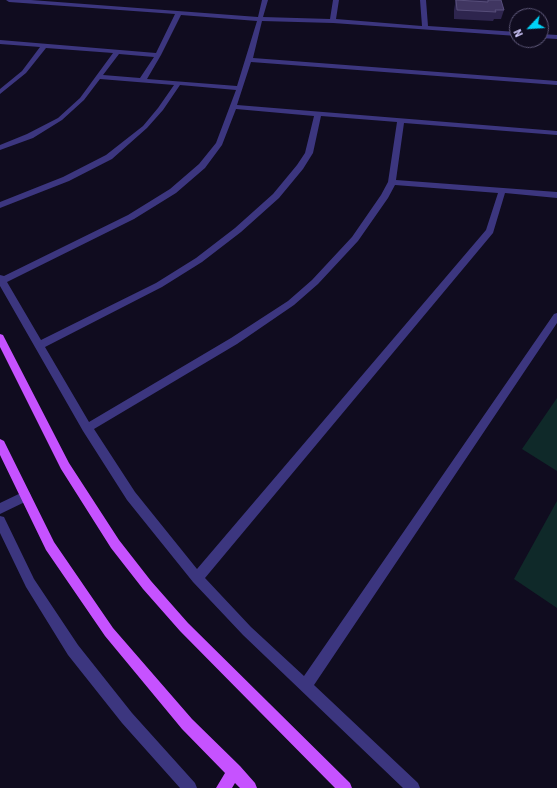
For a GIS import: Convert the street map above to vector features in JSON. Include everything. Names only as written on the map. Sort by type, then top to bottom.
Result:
[{"type":"main road","points":[[0,340],[65,466],[115,544],[147,585],[184,627],[345,788]]},
{"type":"main road","points":[[0,444],[50,546],[109,632],[146,677],[188,724],[250,788]]},
{"type":"main road","points":[[223,788],[235,771]]},
{"type":"street","points":[[10,0],[127,6],[259,19],[333,21],[509,33]]},
{"type":"street","points":[[265,0],[249,60],[233,107],[219,143],[212,154],[177,187],[131,217],[1,280],[87,428],[131,496],[197,578],[247,631],[306,685],[413,788]]},
{"type":"street","points":[[333,21],[336,0]]},
{"type":"street","points":[[423,0],[425,28]]},
{"type":"street","points":[[142,81],[158,55],[179,12]]},
{"type":"street","points":[[0,42],[158,55]]},
{"type":"street","points":[[0,92],[17,79],[44,46]]},
{"type":"street","points":[[0,148],[30,136],[60,119],[82,99],[116,52]]},
{"type":"street","points":[[249,60],[557,83]]},
{"type":"street","points":[[99,77],[239,88]]},
{"type":"street","points":[[0,205],[66,179],[109,157],[145,127],[161,109],[178,83]]},
{"type":"street","points":[[233,107],[401,122],[557,133]]},
{"type":"street","points":[[40,345],[106,313],[166,281],[199,260],[238,230],[276,196],[300,167],[309,152],[318,114]]},
{"type":"street","points":[[87,428],[234,342],[291,303],[315,282],[355,240],[378,209],[392,182],[398,152],[401,122]]},
{"type":"street","points":[[392,182],[557,196]]},
{"type":"street","points":[[197,578],[490,231],[502,191]]},
{"type":"street","points":[[306,685],[557,316]]},
{"type":"street","points":[[0,509],[25,496]]},
{"type":"street","points":[[0,521],[30,583],[73,650],[127,718],[190,788]]},
{"type":"green space","points":[[557,398],[557,471],[522,449]]},
{"type":"green space","points":[[557,501],[557,608],[514,579]]},
{"type":"building","points":[[456,0],[488,2],[488,0],[501,0],[504,10],[495,10],[496,12],[457,10]]}]
